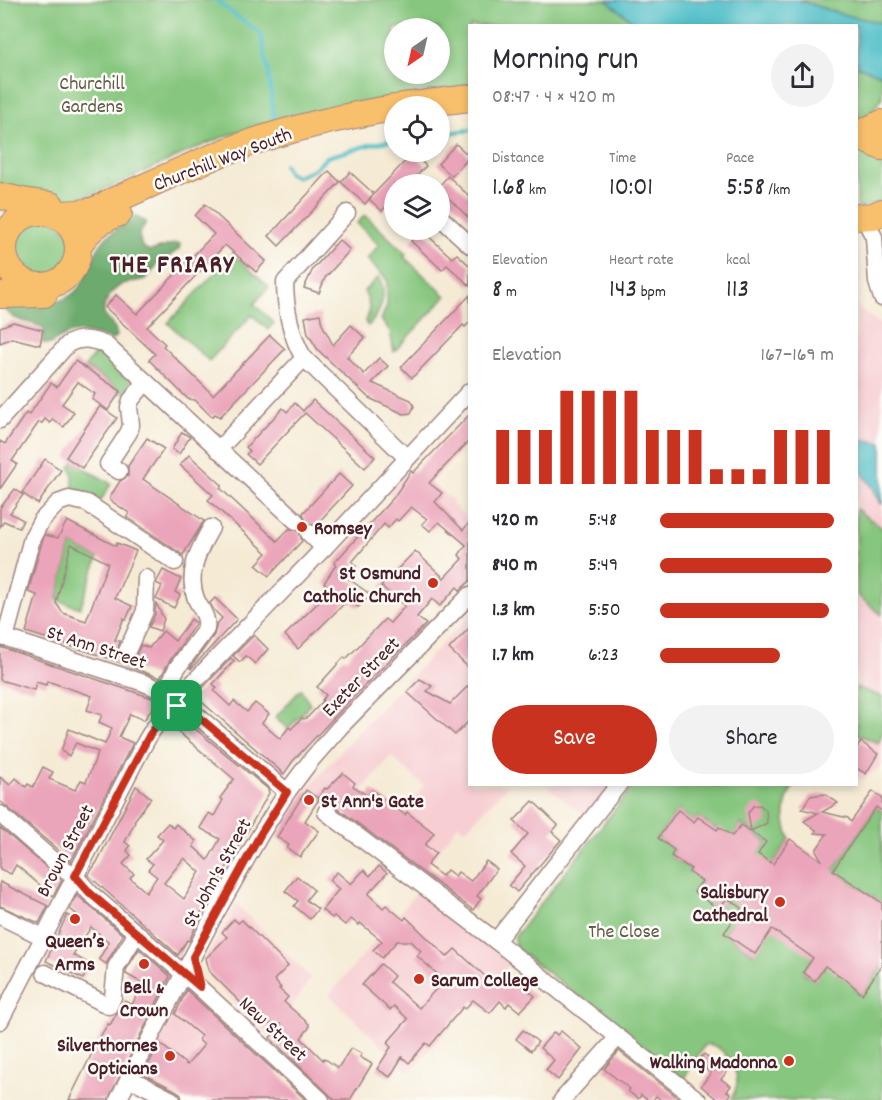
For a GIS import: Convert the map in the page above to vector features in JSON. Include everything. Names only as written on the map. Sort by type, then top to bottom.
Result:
[{"type":"highway","points":[[450,100],[468,98]]},
{"type":"highway","name":"Churchill Way South","points":[[42,214],[92,212],[199,163],[253,142],[337,119],[384,110]]},
{"type":"highway","points":[[450,115],[468,113]]},
{"type":"highway","points":[[858,135],[882,123]]},
{"type":"highway","name":"Churchill Way South","points":[[78,246],[85,235],[97,224],[172,189],[225,168],[286,148],[384,124]]},
{"type":"highway","points":[[858,137],[882,147]]},
{"type":"highway","points":[[0,196],[60,205],[108,203]]},
{"type":"highway","points":[[0,203],[42,214],[70,226],[78,246],[74,264],[63,278],[46,285],[28,284],[0,289]]},
{"type":"highway","points":[[0,295],[50,294],[66,288],[78,273],[96,236],[138,205]]},
{"type":"highway","points":[[28,284],[13,273],[2,249],[16,222],[42,214]]},
{"type":"street","points":[[347,213],[285,282],[294,336],[297,348],[304,358],[406,457]]},
{"type":"street","points":[[867,219],[874,237],[877,282],[882,298]]},
{"type":"street","points":[[450,226],[468,243]]},
{"type":"street","points":[[0,420],[60,351],[76,339],[88,339],[106,345],[296,521]]},
{"type":"street","points":[[218,450],[304,358]]},
{"type":"street","points":[[119,471],[108,464],[129,432],[131,400],[146,382]]},
{"type":"street","name":"Brown Street","points":[[0,1021],[149,736],[169,709],[177,706],[182,694],[324,548],[406,457],[468,393]]},
{"type":"street","points":[[2,637],[32,538],[49,512],[58,503],[69,499],[87,503],[106,525],[183,566],[206,615],[206,629],[177,668],[165,692]]},
{"type":"street","points":[[183,566],[195,558],[211,528]]},
{"type":"street","points":[[309,533],[324,548]]},
{"type":"street","points":[[122,663],[145,611],[141,586]]},
{"type":"street","name":"Exeter Street","points":[[287,792],[340,727],[468,597]]},
{"type":"street","name":"St Ann Street","points":[[2,637],[122,663],[165,692],[177,706],[184,706],[193,712],[287,792]]},
{"type":"street","points":[[496,941],[617,786]]},
{"type":"street","name":"St John's Street","points":[[118,1100],[184,973],[260,835],[287,792]]},
{"type":"street","points":[[326,812],[496,941],[698,1100]]},
{"type":"street","name":"New Street","points":[[0,814],[57,864],[75,876],[90,893],[200,987],[321,1100]]},
{"type":"street","points":[[0,916],[43,937]]},
{"type":"street","points":[[45,973],[109,1006],[113,997],[116,971],[137,933]]},
{"type":"street","points":[[193,957],[200,987]]},
{"type":"street","points":[[562,1100],[618,1037]]},
{"type":"street","points":[[128,1081],[136,1082],[172,1100]]},
{"type":"shaded area","points":[[858,307],[882,326],[882,765],[863,780],[858,777]]},
{"type":"shaded area","points":[[411,468],[454,501],[452,504],[468,519],[468,547],[430,514],[425,520],[388,493]]},
{"type":"shaded area","points":[[468,617],[468,786],[507,786],[465,830],[458,825],[420,874],[377,841],[424,786],[391,756],[342,815],[306,790]]},
{"type":"shaded area","points":[[546,786],[611,786],[586,817]]},
{"type":"shaded area","name":"Sarum College","points":[[418,891],[511,963],[409,1072],[329,995]]},
{"type":"shaded area","points":[[236,904],[311,978],[270,1037],[210,979],[206,968],[206,958]]},
{"type":"shaded area","points":[[185,990],[237,1035],[241,1035],[308,1100],[130,1100],[137,1087],[135,1085],[143,1074]]},
{"type":"green space","name":"Churchill Gardens","points":[[0,0],[606,0],[637,24],[468,24],[468,86],[403,96],[384,96],[384,99],[290,117],[261,125],[192,150],[112,186],[71,201],[54,193],[0,187]]},
{"type":"green space","points":[[798,0],[882,0],[882,23],[841,14]]},
{"type":"green space","points":[[858,67],[882,75],[882,98],[868,116],[858,117]]},
{"type":"green space","points":[[858,145],[882,155],[882,197],[877,203],[858,208]]},
{"type":"green space","points":[[365,215],[384,233],[384,240],[391,240],[406,254],[404,257],[446,296],[394,352],[390,331],[381,320],[387,305],[387,280],[367,259],[379,245],[357,223]]},
{"type":"green space","points":[[135,216],[146,222],[139,235],[142,247],[150,251],[180,244],[179,249],[156,266],[146,279],[122,284],[112,292],[104,305],[104,315],[115,328],[117,336],[112,340],[80,332],[59,338],[51,344],[43,343],[44,328],[16,318],[6,311],[3,306],[50,303],[73,294],[84,280],[99,246]]},
{"type":"green space","points":[[35,218],[47,218],[63,227],[70,237],[72,249],[70,261],[63,271],[47,280],[35,280],[24,275],[15,266],[10,255],[10,243],[15,232],[24,223]]},
{"type":"green space","points":[[233,254],[269,287],[254,304],[274,323],[268,330],[252,315],[209,361],[168,323]]},
{"type":"green space","points":[[379,277],[383,290],[382,303],[368,326],[365,322],[369,307],[364,291]]},
{"type":"green space","points":[[98,349],[130,379],[125,394],[85,367]]},
{"type":"green space","points":[[74,462],[111,484],[98,505],[73,495],[73,474],[70,467]]},
{"type":"green space","points":[[858,510],[882,528],[882,615],[858,596]]},
{"type":"green space","points":[[71,544],[98,558],[80,608],[57,600]]},
{"type":"green space","points":[[858,688],[882,697],[882,735],[878,743],[858,734]]},
{"type":"green space","points":[[301,689],[310,705],[288,729],[275,718]]},
{"type":"green space","name":"The Close","points":[[633,786],[794,786],[785,811],[790,839],[771,867],[756,857],[766,842],[741,824],[731,839],[698,817],[694,822],[678,810],[658,838],[674,850],[671,856],[691,869],[689,872],[704,878],[694,892],[719,909],[729,895],[734,903],[737,901],[744,906],[724,933],[754,954],[774,926],[788,939],[815,955],[803,973],[815,980],[827,963],[837,973],[850,979],[849,983],[859,985],[855,990],[861,995],[882,965],[882,1100],[731,1100],[737,1076],[732,1063],[717,1047],[705,1045],[684,1079],[515,947],[514,938]]},
{"type":"green space","points":[[876,807],[882,811],[882,903],[833,870]]},
{"type":"water","points":[[606,0],[798,0],[841,14],[882,23],[882,75],[858,66],[858,24],[637,24]]},
{"type":"water","points":[[858,438],[882,443],[882,505],[858,467]]},
{"type":"building","points":[[456,144],[468,155],[468,159],[452,176],[438,164],[450,162],[450,151]]},
{"type":"building","points":[[404,162],[422,162],[426,166],[418,174],[393,174]]},
{"type":"building","points":[[329,171],[340,182],[279,246],[269,236]]},
{"type":"building","points":[[350,172],[374,194],[365,204],[341,182]]},
{"type":"building","points":[[450,178],[468,195],[468,217],[450,200]]},
{"type":"building","points":[[384,183],[384,209],[382,211],[369,199]]},
{"type":"building","points":[[205,204],[266,261],[256,272],[225,245],[147,327],[213,395],[270,335],[285,349],[220,417],[215,414],[212,417],[195,400],[188,399],[149,360],[155,354],[105,307],[116,295],[137,314],[214,234],[195,216]]},
{"type":"building","points":[[339,240],[350,250],[325,278],[319,293],[304,288],[313,269]]},
{"type":"building","points":[[433,240],[452,258],[457,254],[468,264],[468,284],[447,265],[442,270],[411,241]]},
{"type":"building","points":[[468,297],[468,324],[465,327],[463,325],[412,378],[401,367]]},
{"type":"building","points":[[320,314],[322,324],[333,345],[351,325],[365,338],[347,357],[364,374],[379,358],[388,366],[372,383],[411,400],[414,406],[411,413],[404,414],[369,398],[318,350],[308,334],[305,317]]},
{"type":"building","points":[[13,322],[43,330],[40,345],[12,338],[0,343],[0,327]]},
{"type":"building","points":[[75,361],[121,391],[108,410],[92,399],[95,394],[78,382],[62,404],[74,412],[64,427],[52,419],[50,423],[45,419],[42,423],[39,422],[12,461],[17,464],[0,489],[0,441],[5,444],[26,413],[29,415],[51,383],[57,387]]},
{"type":"building","points":[[313,400],[375,457],[365,468],[305,413],[257,464],[246,454],[250,451],[246,447],[283,408],[287,412],[295,403],[303,411]]},
{"type":"building","points":[[100,406],[117,418],[82,468],[66,457]]},
{"type":"building","points":[[468,416],[468,442],[429,483],[442,493],[435,502],[463,530],[468,524],[468,583],[460,590],[457,587],[440,606],[432,599],[417,617],[426,624],[357,693],[293,761],[284,774],[195,696],[231,658],[234,661],[213,684],[217,688],[214,691],[230,706],[234,701],[247,712],[255,703],[269,714],[262,723],[280,739],[289,727],[291,729],[302,718],[308,717],[323,701],[326,695],[317,687],[344,657],[346,659],[385,619],[390,623],[405,606],[381,586],[415,551],[444,578],[462,559],[459,555],[466,545],[439,522],[430,531],[422,524],[427,519],[411,507],[388,528],[384,524],[352,562],[356,566],[346,577],[371,595],[358,607],[348,600],[298,649],[285,635],[332,589],[324,583],[336,565],[334,563],[394,497],[411,471],[413,473]]},
{"type":"building","points":[[182,432],[190,437],[179,454],[172,449]]},
{"type":"building","points":[[147,438],[164,449],[143,479],[204,521],[183,555],[127,517],[129,513],[110,500],[120,481],[128,476],[128,466]]},
{"type":"building","points":[[189,455],[222,485],[220,488],[277,541],[289,529],[299,531],[302,541],[269,576],[256,565],[267,553],[208,500],[213,495],[180,465]]},
{"type":"building","points":[[45,459],[61,470],[38,504],[22,493]]},
{"type":"building","points":[[339,474],[352,486],[316,525],[306,523],[303,513]]},
{"type":"building","points":[[15,489],[23,495],[10,513],[23,520],[19,528],[4,521],[0,527],[0,508]]},
{"type":"building","points":[[67,521],[116,546],[117,543],[136,551],[115,598],[132,606],[115,640],[120,641],[117,653],[122,660],[134,659],[141,645],[149,648],[163,631],[175,641],[191,619],[196,623],[160,678],[102,656],[26,632],[37,595],[28,592],[42,542],[45,535],[58,538]],"holes":[[[71,544],[108,563],[86,621],[63,613],[56,603]]]},
{"type":"building","points":[[163,570],[181,579],[175,592],[180,595],[174,608],[156,599],[162,586],[156,583]]},
{"type":"building","points":[[215,598],[237,619],[191,669],[214,635],[217,624],[222,618],[210,603]]},
{"type":"building","points":[[156,603],[164,619],[160,631],[149,627],[155,615]]},
{"type":"building","points":[[468,629],[468,667],[449,649]]},
{"type":"building","points":[[254,635],[268,649],[255,664],[246,656],[240,662],[233,656]]},
{"type":"building","points":[[0,647],[158,700],[144,720],[130,714],[119,737],[133,743],[71,861],[0,801],[0,777],[10,785],[16,778],[26,787],[28,784],[33,787],[43,767],[53,772],[49,779],[75,790],[81,780],[86,782],[98,752],[76,743],[69,756],[61,751],[69,729],[105,744],[112,728],[99,722],[102,715],[87,710],[92,696],[47,681],[46,685],[36,682],[34,690],[0,680]]},
{"type":"building","points":[[420,679],[432,686],[427,691],[450,704],[468,686],[468,722],[455,735],[407,692]]},
{"type":"building","points":[[182,718],[268,789],[269,793],[193,927],[195,928],[189,941],[187,940],[178,955],[88,875],[136,786],[151,798],[134,821],[125,842],[130,846],[127,851],[131,855],[123,864],[134,874],[130,878],[146,892],[157,877],[148,870],[153,864],[146,859],[163,840],[157,835],[168,823],[173,828],[176,824],[196,841],[193,846],[208,860],[220,839],[200,828],[209,813],[214,816],[223,800],[220,798],[234,779],[175,729]],"holes":[[[184,858],[200,872],[184,899],[164,883]]]},
{"type":"building","points":[[861,742],[878,754],[866,774],[858,769],[858,746]]},
{"type":"building","points":[[343,773],[355,783],[353,786],[368,796],[372,790],[405,815],[407,812],[434,833],[425,845],[436,853],[427,865],[442,876],[447,870],[455,876],[458,872],[471,881],[486,861],[497,869],[477,896],[481,899],[473,910],[332,804],[318,798],[325,788],[327,789]]},
{"type":"building","points":[[306,790],[319,799],[305,821],[319,831],[300,857],[287,848],[289,845],[277,837]]},
{"type":"building","name":"Salisbury Cathedral","points":[[873,791],[882,798],[882,811],[876,807],[833,870],[882,903],[882,965],[862,994],[848,981],[825,966],[815,981],[803,972],[813,958],[772,929],[755,954],[724,933],[742,908],[727,898],[719,909],[694,892],[702,881],[689,872],[691,869],[671,856],[674,850],[658,838],[678,810],[694,822],[698,817],[717,830],[719,827],[732,836],[741,825],[766,842],[758,854],[773,864],[790,839],[822,861],[816,850],[827,834],[815,833],[816,830],[804,821],[818,813],[802,809],[810,796],[825,794],[838,803],[822,812],[848,818],[851,822]]},
{"type":"building","points":[[533,801],[558,825],[552,832],[561,840],[517,892],[509,885],[525,866],[511,854],[528,834],[514,821]]},
{"type":"building","points":[[760,805],[766,810],[767,823],[751,831],[748,813],[753,806]]},
{"type":"building","points":[[0,828],[62,880],[53,896],[16,865],[11,874],[0,869]]},
{"type":"building","points":[[379,866],[387,873],[368,894],[383,908],[386,905],[404,920],[406,917],[447,957],[455,949],[496,986],[504,976],[509,974],[535,996],[520,1012],[509,1003],[506,1007],[500,1001],[490,1013],[473,1000],[465,1009],[463,1007],[430,1046],[426,1043],[409,1063],[402,1057],[390,1077],[377,1069],[391,1047],[387,1043],[408,1019],[394,1006],[390,1010],[362,985],[381,964],[394,976],[389,982],[419,1008],[444,980],[417,956],[421,951],[411,941],[397,941],[382,958],[373,950],[382,941],[360,923],[359,925],[351,919],[345,925],[322,910],[339,889],[329,880],[337,872],[351,884],[364,870],[370,876]]},
{"type":"building","points":[[297,876],[314,890],[306,900],[318,909],[310,919],[294,906],[298,901],[285,891]]},
{"type":"building","points":[[0,882],[48,906],[39,923],[0,906]]},
{"type":"building","points":[[77,895],[123,935],[106,964],[99,959],[109,942],[91,927],[73,955],[90,964],[83,979],[46,961],[67,915],[78,921],[80,917],[70,909]]},
{"type":"building","points":[[234,919],[238,923],[242,920],[288,966],[274,980],[281,988],[279,989],[288,997],[284,1002],[309,1024],[309,1028],[301,1038],[323,1060],[324,1058],[338,1068],[351,1048],[362,1054],[360,1057],[372,1064],[350,1100],[335,1100],[270,1038],[281,1024],[262,1024],[209,971],[206,958],[227,937],[222,932]]},
{"type":"building","points":[[139,949],[170,976],[108,1100],[69,1100],[108,1024],[110,1025],[124,1001],[132,1005],[142,983],[126,974],[126,970]]},
{"type":"building","points":[[187,990],[306,1100],[182,1100],[177,1091],[144,1074],[159,1043],[187,1065],[204,1045],[199,1040],[201,1036],[175,1014]]},
{"type":"building","points":[[523,1030],[538,1042],[531,1051],[516,1039]]},
{"type":"building","points":[[561,1031],[582,1049],[558,1080],[546,1070],[554,1060],[540,1048],[554,1032],[557,1035]]},
{"type":"building","points":[[619,1051],[681,1100],[661,1100],[656,1096],[653,1100],[648,1100],[641,1095],[638,1099],[628,1091],[630,1089],[604,1069]]},
{"type":"building","points":[[704,1054],[727,1072],[721,1079],[731,1086],[727,1091],[731,1094],[726,1100],[718,1100],[701,1086],[711,1073],[697,1062]]},
{"type":"waterway","points":[[215,0],[261,34],[274,120]]},
{"type":"waterway","points":[[450,133],[468,130]]},
{"type":"waterway","points":[[284,165],[289,174],[297,177],[315,169],[327,157],[384,142]]},
{"type":"tunnel","points":[[121,664],[127,651]]},
{"type":"place","name":"Romsey","points":[[302,527]]},
{"type":"place","name":"St Osmund Catholic Church","points":[[433,583]]},
{"type":"place","name":"St Ann's Gate","points":[[309,800]]},
{"type":"place","name":"Salisbury Cathedral","points":[[780,902]]},
{"type":"place","name":"Queen’s Arms","points":[[75,919]]},
{"type":"place","name":"Bell & Crown","points":[[144,964]]},
{"type":"place","name":"Sarum College","points":[[419,979]]},
{"type":"place","name":"Silverthornes Opticians","points":[[170,1056]]},
{"type":"place","name":"Walking Madonna","points":[[789,1061]]},
{"type":"district","name":"THE FRIARY","points":[[172,263]]},
{"type":"route","points":[[177,706],[184,706],[193,712],[287,792],[210,922],[193,957],[200,987],[90,893],[75,876],[149,736],[169,709],[177,706]]}]
